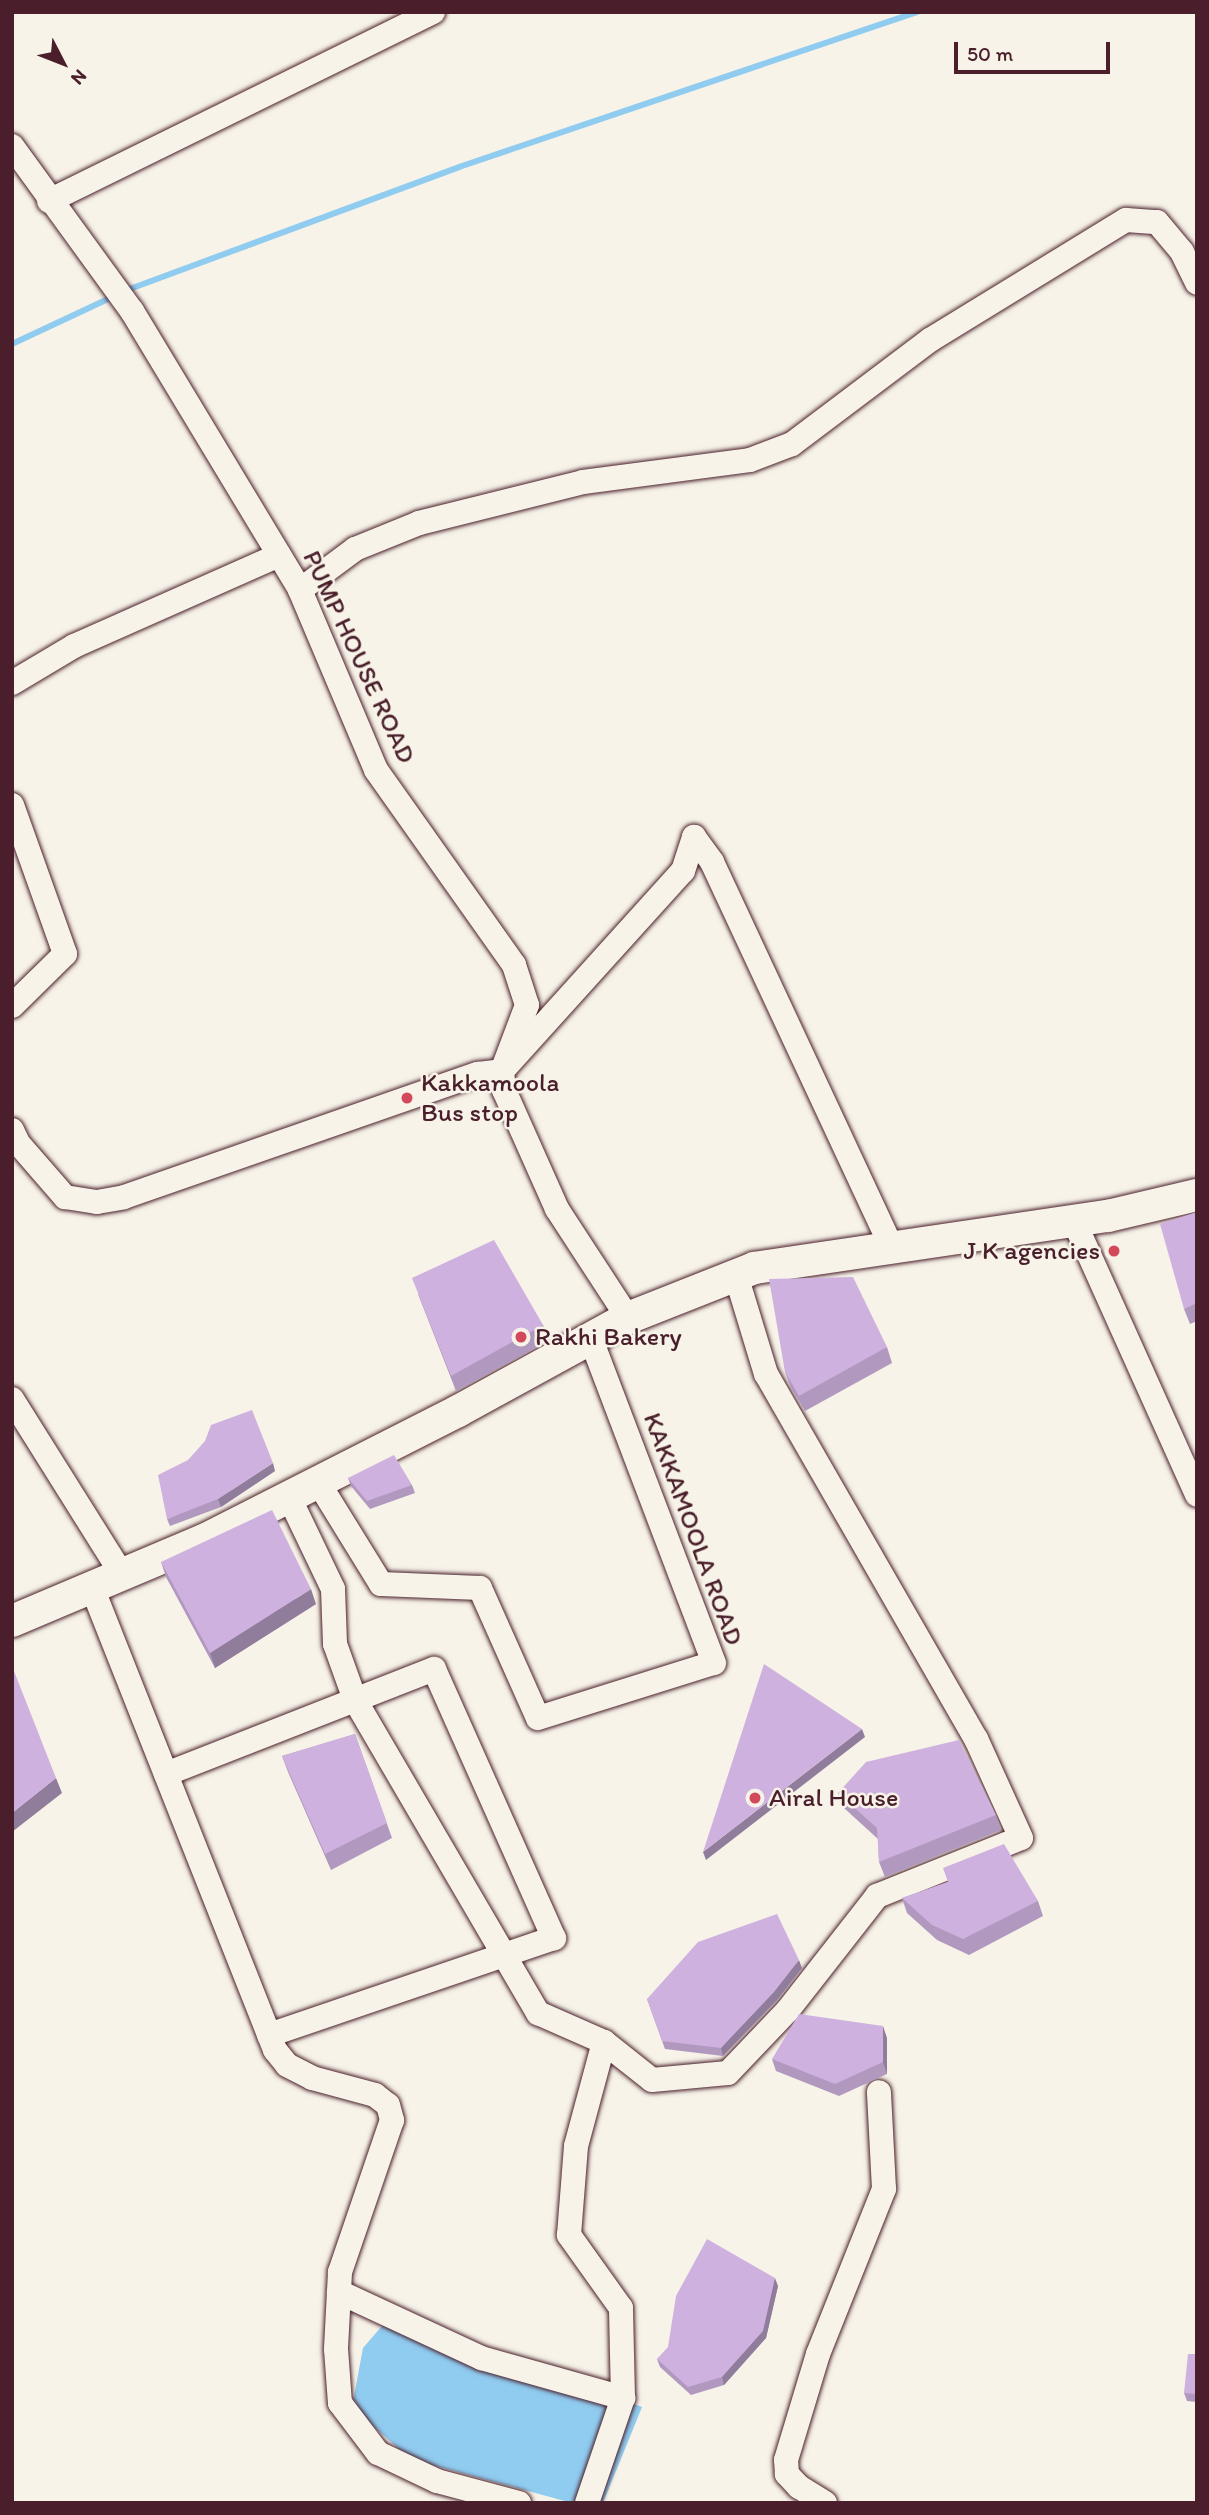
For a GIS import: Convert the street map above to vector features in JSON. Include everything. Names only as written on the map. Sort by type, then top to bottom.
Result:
[{"type":"main road","points":[[12,1621],[91,1585],[204,1540],[628,1318],[754,1268],[1074,1221],[1197,1195]]},
{"type":"street","points":[[49,201],[433,12]]},
{"type":"street","name":"PUMP HOUSE ROAD","points":[[12,146],[49,201],[132,311],[300,590],[376,770],[514,965],[524,987],[527,1005],[502,1071]]},
{"type":"street","points":[[300,590],[355,549],[419,523],[583,482],[750,460],[792,444],[930,340],[1126,220],[1157,222],[1182,252],[1197,282]]},
{"type":"street","points":[[12,683],[74,646],[279,555]]},
{"type":"street","points":[[12,804],[65,954],[12,1006]]},
{"type":"street","points":[[12,1130],[18,1143],[65,1197],[97,1202],[124,1197],[478,1074],[502,1071],[683,872],[694,837],[712,862],[892,1248]]},
{"type":"street","points":[[502,1071],[504,1090],[557,1209],[628,1318]]},
{"type":"street","points":[[1074,1221],[1197,1495]]},
{"type":"street","points":[[289,1497],[333,1589],[335,1644],[355,1700],[501,1956],[538,2013],[604,2042],[652,2080],[728,2073],[788,2010],[877,1896],[1021,1838],[976,1739],[766,1374],[736,1275]]},
{"type":"street","name":"KAKKAMOOLA ROAD","points":[[318,1482],[381,1584],[480,1588],[538,1718],[714,1663],[591,1339]]},
{"type":"street","points":[[12,1399],[121,1573]]},
{"type":"street","points":[[91,1585],[269,2035],[286,2065],[312,2078],[374,2095],[388,2105],[392,2120],[344,2260],[335,2349],[340,2403],[354,2427],[378,2453],[437,2481],[519,2503]]},
{"type":"street","points":[[166,1774],[434,1669],[554,1938],[269,2035]]},
{"type":"street","points":[[587,2503],[623,2398],[621,2308],[569,2235],[576,2146],[604,2042]]},
{"type":"street","points":[[825,2503],[799,2487],[788,2473],[786,2460],[818,2354],[884,2189],[879,2092]]},
{"type":"street","points":[[339,2292],[481,2358],[623,2398]]},
{"type":"water","points":[[394,2312],[642,2407],[603,2503],[572,2503],[410,2459],[352,2407],[363,2348]]},
{"type":"building","points":[[1197,1212],[1197,1303],[1184,1309],[1160,1224]]},
{"type":"building","points":[[494,1240],[543,1325],[451,1376],[412,1278]]},
{"type":"building","points":[[853,1277],[887,1347],[799,1396],[785,1372],[769,1279]]},
{"type":"building","points":[[252,1410],[273,1463],[218,1499],[167,1519],[158,1475],[188,1460],[205,1441],[211,1425]]},
{"type":"building","points":[[394,1455],[412,1485],[367,1501],[348,1478]]},
{"type":"building","points":[[272,1510],[311,1589],[210,1653],[161,1562]]},
{"type":"building","name":"Airal House","points":[[764,1664],[862,1729],[703,1852]]},
{"type":"building","points":[[12,1666],[56,1778],[12,1813]]},
{"type":"building","points":[[355,1734],[387,1823],[325,1854],[282,1756]]},
{"type":"building","points":[[959,1740],[996,1815],[879,1862],[877,1828],[838,1793],[866,1762]]},
{"type":"building","points":[[1004,1844],[1038,1901],[963,1939],[932,1925],[902,1898],[948,1882],[943,1868]]},
{"type":"building","points":[[777,1914],[799,1960],[774,1992],[721,2048],[662,2041],[647,1999],[698,1942]]},
{"type":"building","points":[[799,2014],[883,2026],[883,2062],[835,2084],[772,2059]]},
{"type":"building","points":[[707,2239],[775,2278],[763,2331],[722,2377],[688,2387],[657,2359],[668,2347],[676,2296]]},
{"type":"building","points":[[1188,2354],[1197,2354],[1197,2394],[1184,2393]]},
{"type":"waterway","points":[[127,290],[459,167],[917,12]]},
{"type":"waterway","points":[[12,344],[108,299]]},
{"type":"place","name":"Kakkamoola Bus stop","points":[[407,1098]]},
{"type":"place","name":"J K agencies","points":[[1114,1251]]},
{"type":"place","name":"Rakhi Bakery","points":[[521,1337]]},
{"type":"place","name":"Airal House","points":[[755,1798]]}]
